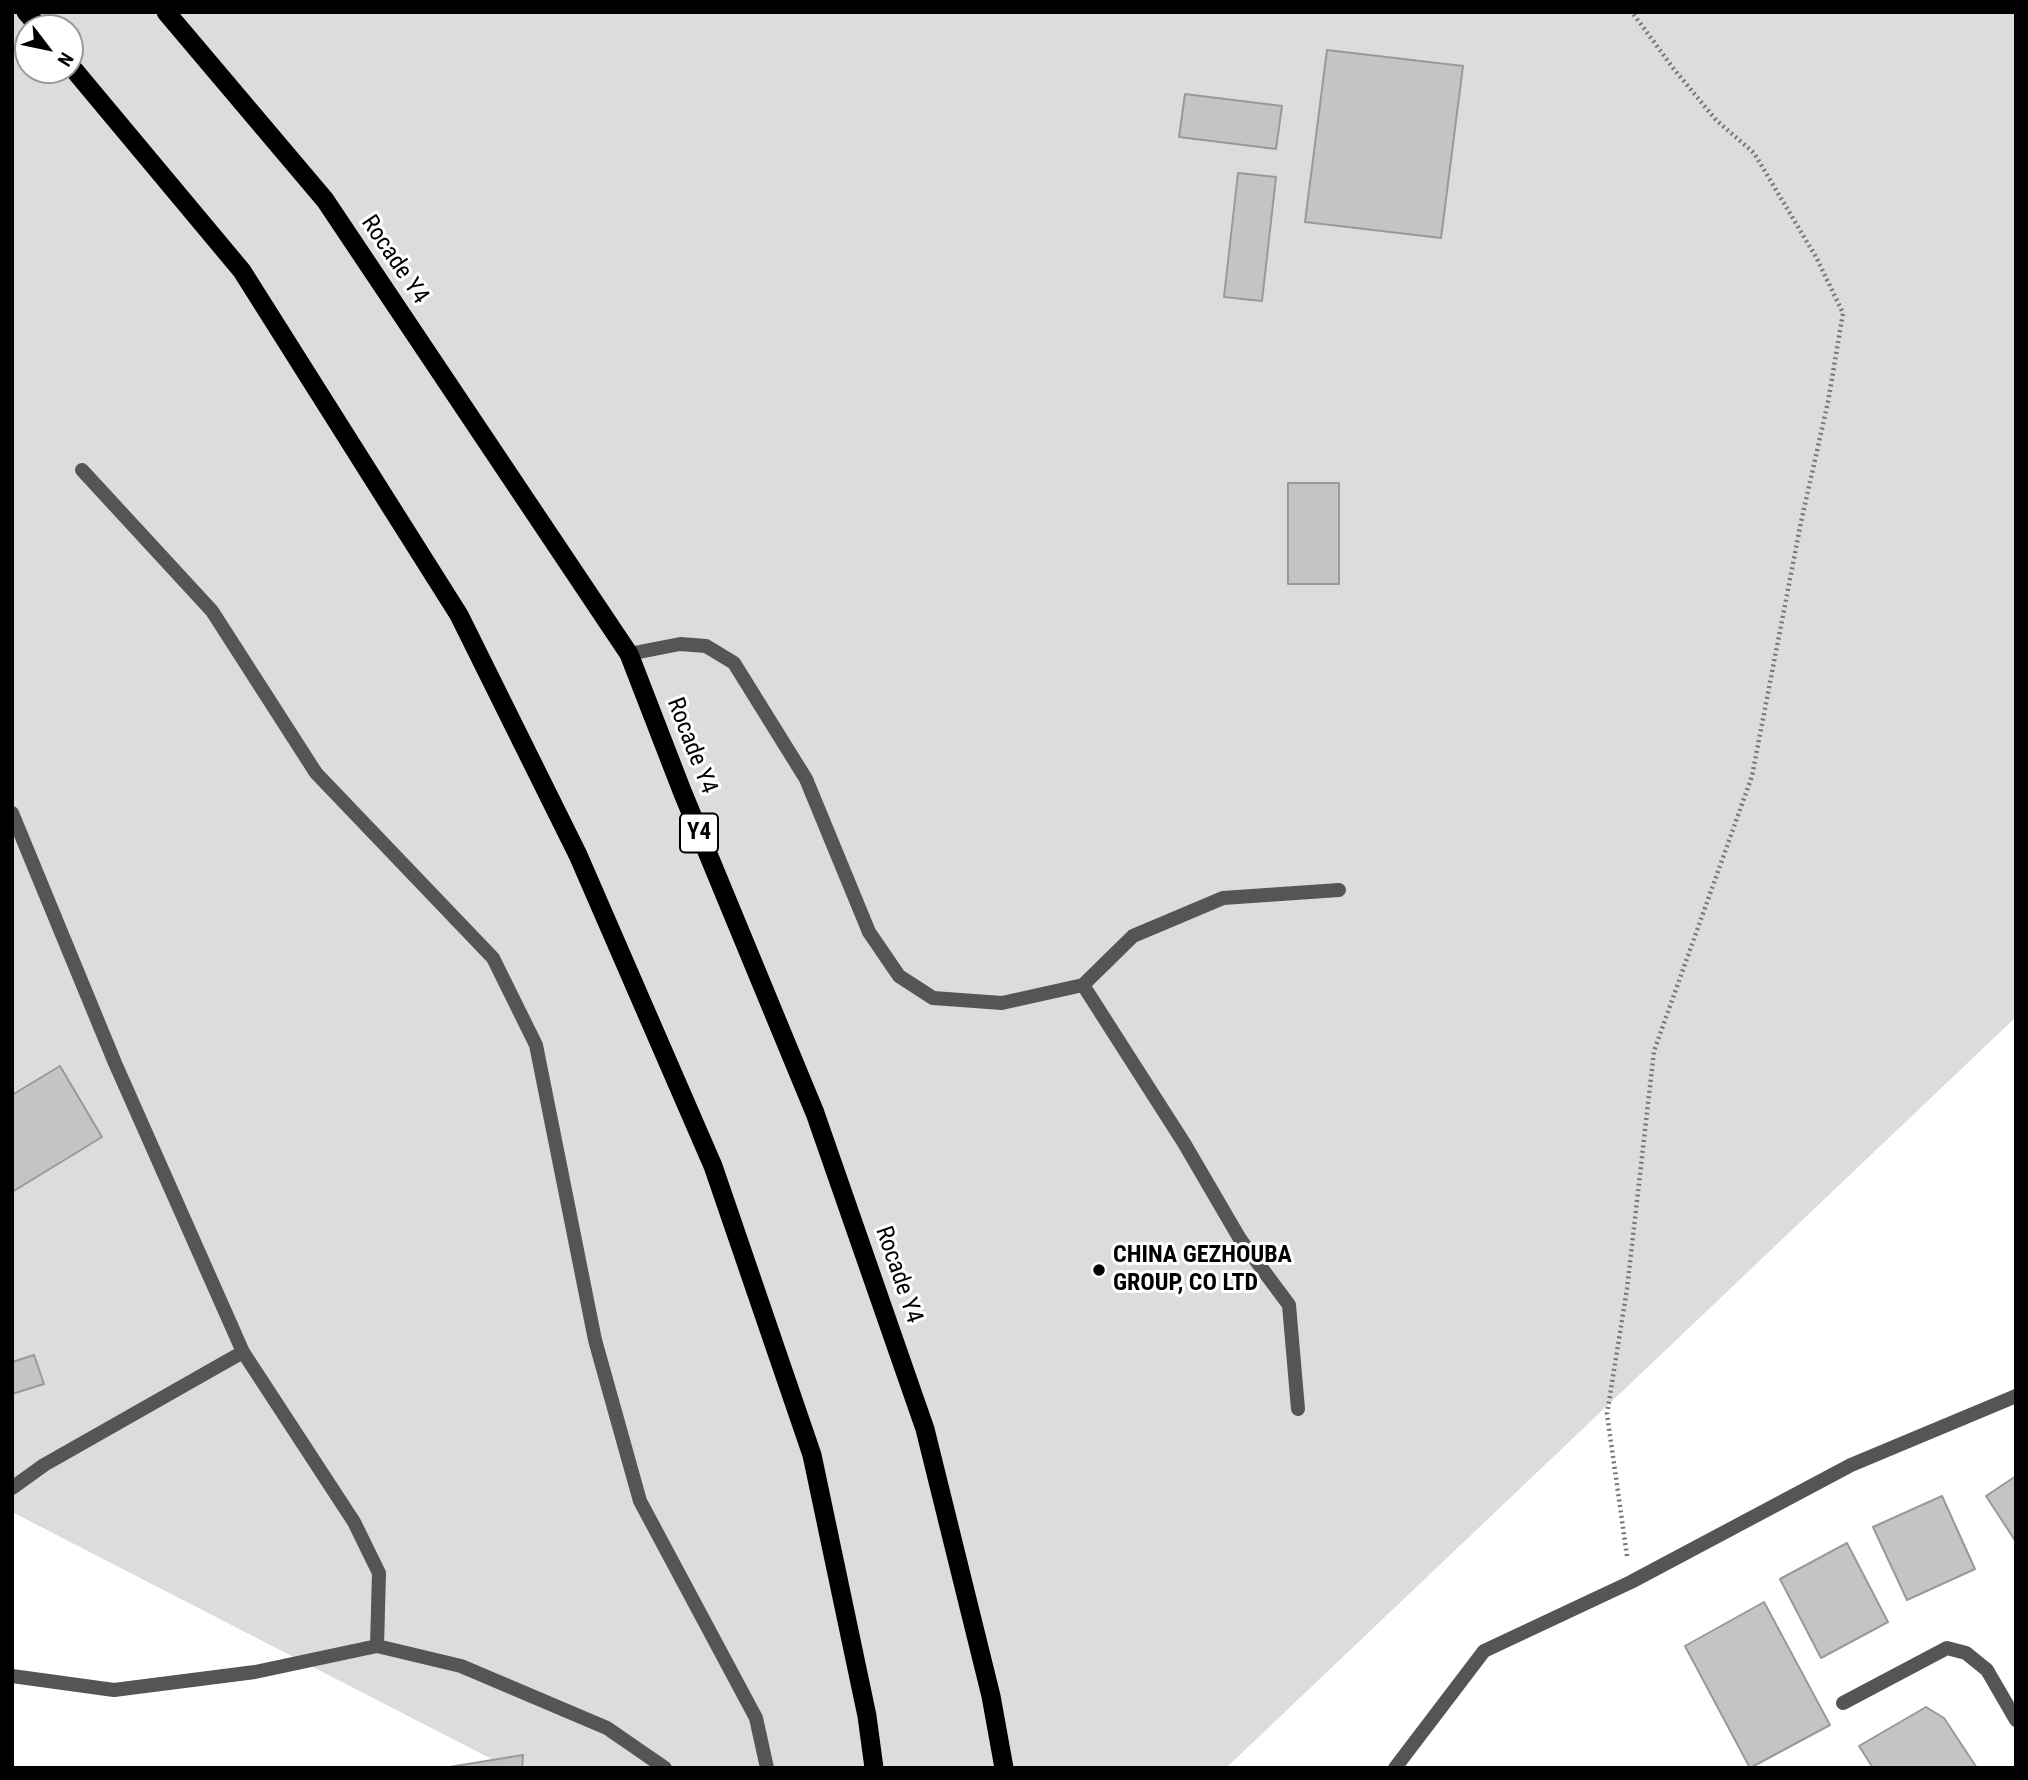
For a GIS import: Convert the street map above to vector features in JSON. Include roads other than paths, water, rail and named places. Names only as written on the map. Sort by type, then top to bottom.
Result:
[{"type":"highway","name":"Rocade Y4","points":[[166,12],[325,200],[629,654],[682,791],[815,1113],[925,1429],[991,1696],[1004,1768]]},
{"type":"highway","points":[[84,82],[242,271],[459,615],[578,855],[713,1166],[812,1455],[867,1716],[874,1768]]},
{"type":"street","points":[[82,470],[212,611],[316,773],[493,958],[536,1045],[595,1339],[640,1501],[757,1718],[767,1768]]},
{"type":"street","points":[[629,654],[680,644],[706,646],[734,663],[806,779],[869,932],[899,976],[933,998],[1002,1003],[1083,985],[1133,936],[1223,898],[1339,890]]},
{"type":"street","points":[[12,813],[115,1063],[243,1352],[354,1521],[379,1573],[377,1646]]},
{"type":"street","points":[[1083,985],[1184,1143],[1240,1240],[1289,1305],[1298,1409]]},
{"type":"street","points":[[12,1488],[44,1465],[243,1352]]},
{"type":"street","points":[[1395,1768],[1484,1651],[1631,1581],[1851,1465],[2016,1396]]},
{"type":"street","points":[[12,1676],[114,1690],[254,1672],[377,1646],[474,1671],[607,1728],[664,1768]]},
{"type":"street","points":[[1843,1703],[1947,1648],[1966,1653],[1987,1670],[2016,1720]]},
{"type":"place","name":"CHINA GEZHOUBA GROUP, CO LTD","points":[[1099,1270]]}]
